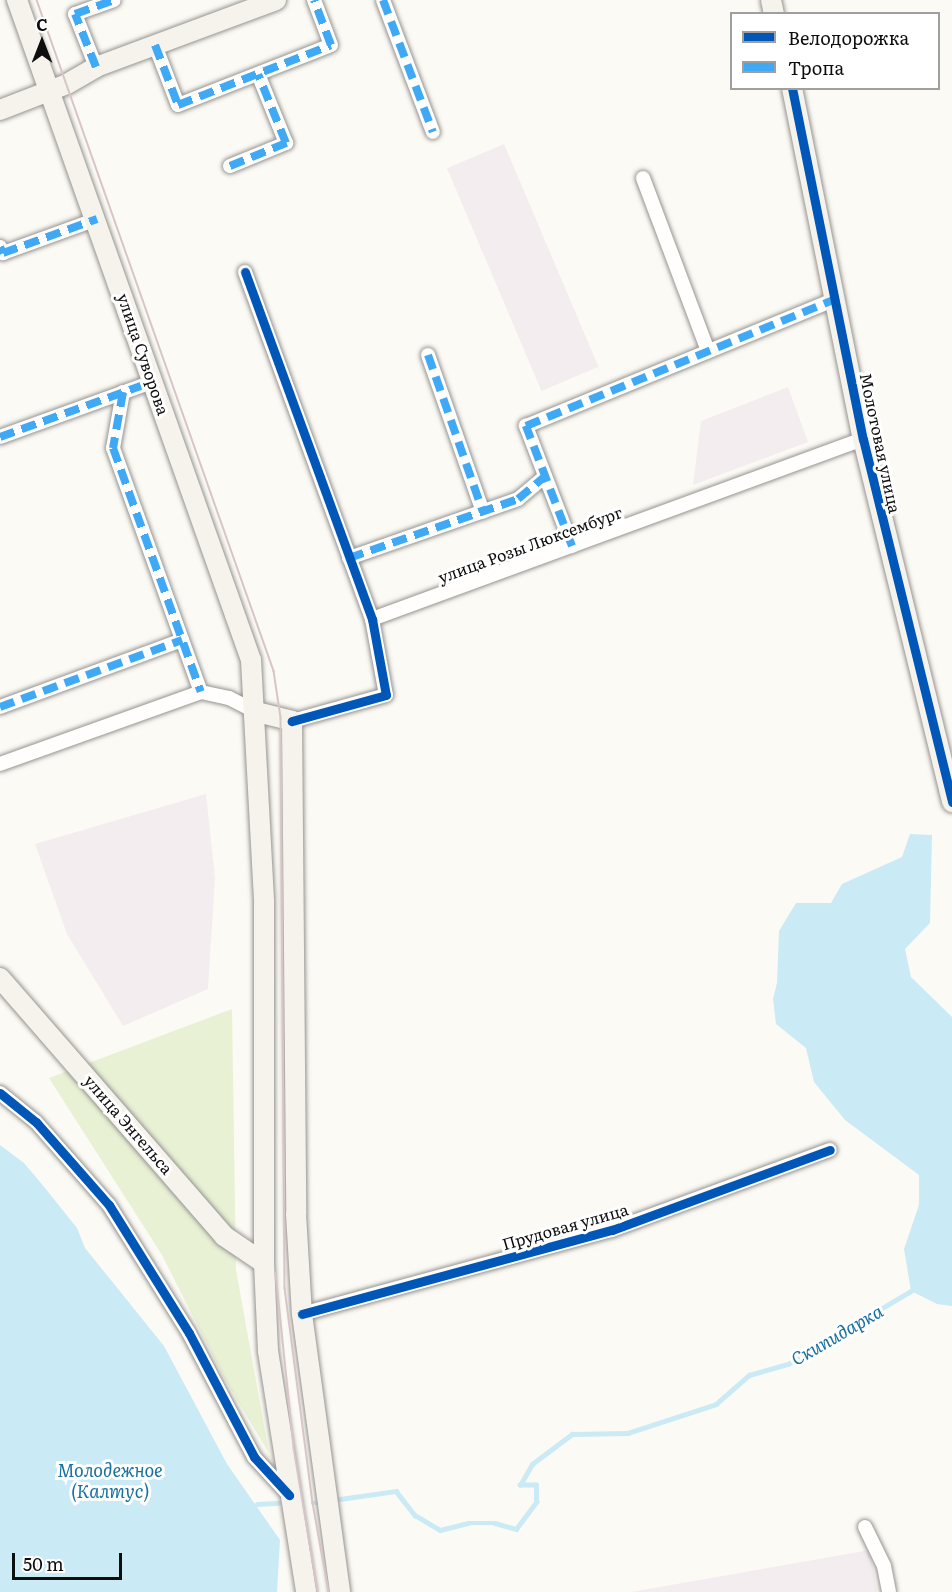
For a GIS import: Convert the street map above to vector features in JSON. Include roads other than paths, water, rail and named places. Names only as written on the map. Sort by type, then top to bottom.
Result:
[{"type":"main road","name":"улица Суворова","points":[[17,0],[97,219],[251,660],[256,711],[264,903],[264,1263],[268,1351],[306,1592]]},
{"type":"main road","points":[[0,110],[49,92],[96,68],[276,0]]},
{"type":"main road","name":"Молотовая улица","points":[[792,90],[836,299],[862,439],[952,802]]},
{"type":"main road","points":[[256,711],[292,722],[296,1214],[302,1314],[340,1592]]},
{"type":"main road","name":"улица Энгельса","points":[[0,978],[224,1236],[264,1263]]},
{"type":"street","points":[[96,68],[75,14],[113,0]]},
{"type":"street","points":[[155,45],[178,105],[331,45],[314,0]]},
{"type":"street","points":[[383,0],[434,132]]},
{"type":"street","points":[[230,166],[286,143],[258,74]]},
{"type":"street","points":[[643,178],[708,351]]},
{"type":"street","points":[[0,247],[3,254],[97,219]]},
{"type":"street","points":[[245,272],[372,619],[386,695],[292,722]]},
{"type":"street","points":[[572,546],[526,426],[836,299]]},
{"type":"street","points":[[428,355],[483,512]]},
{"type":"street","points":[[0,437],[152,381]]},
{"type":"street","points":[[123,392],[112,448],[201,692]]},
{"type":"street","name":"улица Розы Люксембург","points":[[372,619],[862,439]]},
{"type":"street","points":[[350,558],[518,499],[545,476]]},
{"type":"street","points":[[0,707],[182,640]]},
{"type":"street","points":[[0,764],[201,692],[229,698],[256,711]]},
{"type":"street","points":[[0,1093],[36,1122],[110,1205],[189,1333],[254,1458],[289,1495]]},
{"type":"street","name":"Прудовая улица","points":[[302,1314],[612,1230],[830,1150]]},
{"type":"street","points":[[865,1527],[884,1566],[889,1592]]},
{"type":"water","points":[[910,834],[932,835],[930,923],[905,949],[911,977],[952,1017],[952,1306],[937,1304],[911,1291],[904,1249],[919,1205],[919,1175],[845,1120],[814,1082],[806,1048],[776,1024],[773,999],[777,983],[779,931],[796,903],[831,903],[842,884],[902,857]]},
{"type":"water","name":"Молодежное (Калтус)","points":[[0,1145],[24,1163],[45,1188],[77,1228],[85,1248],[164,1346],[227,1464],[280,1540],[277,1592],[0,1592]]},
{"type":"waterway","name":"Скипидарка","points":[[340,1499],[396,1491],[415,1515],[440,1530],[468,1523],[495,1523],[516,1529],[536,1502],[536,1485],[520,1485],[532,1464],[572,1434],[628,1433],[716,1404],[749,1375],[788,1364],[911,1291]]},
{"type":"waterway","name":"Скипидарка","points":[[257,1504],[278,1503]]},
{"type":"tram line","points":[[37,0],[274,671],[281,718],[285,1288],[313,1503],[329,1592]]},
{"type":"tram line","points":[[276,1273],[294,1448],[318,1592]]}]
